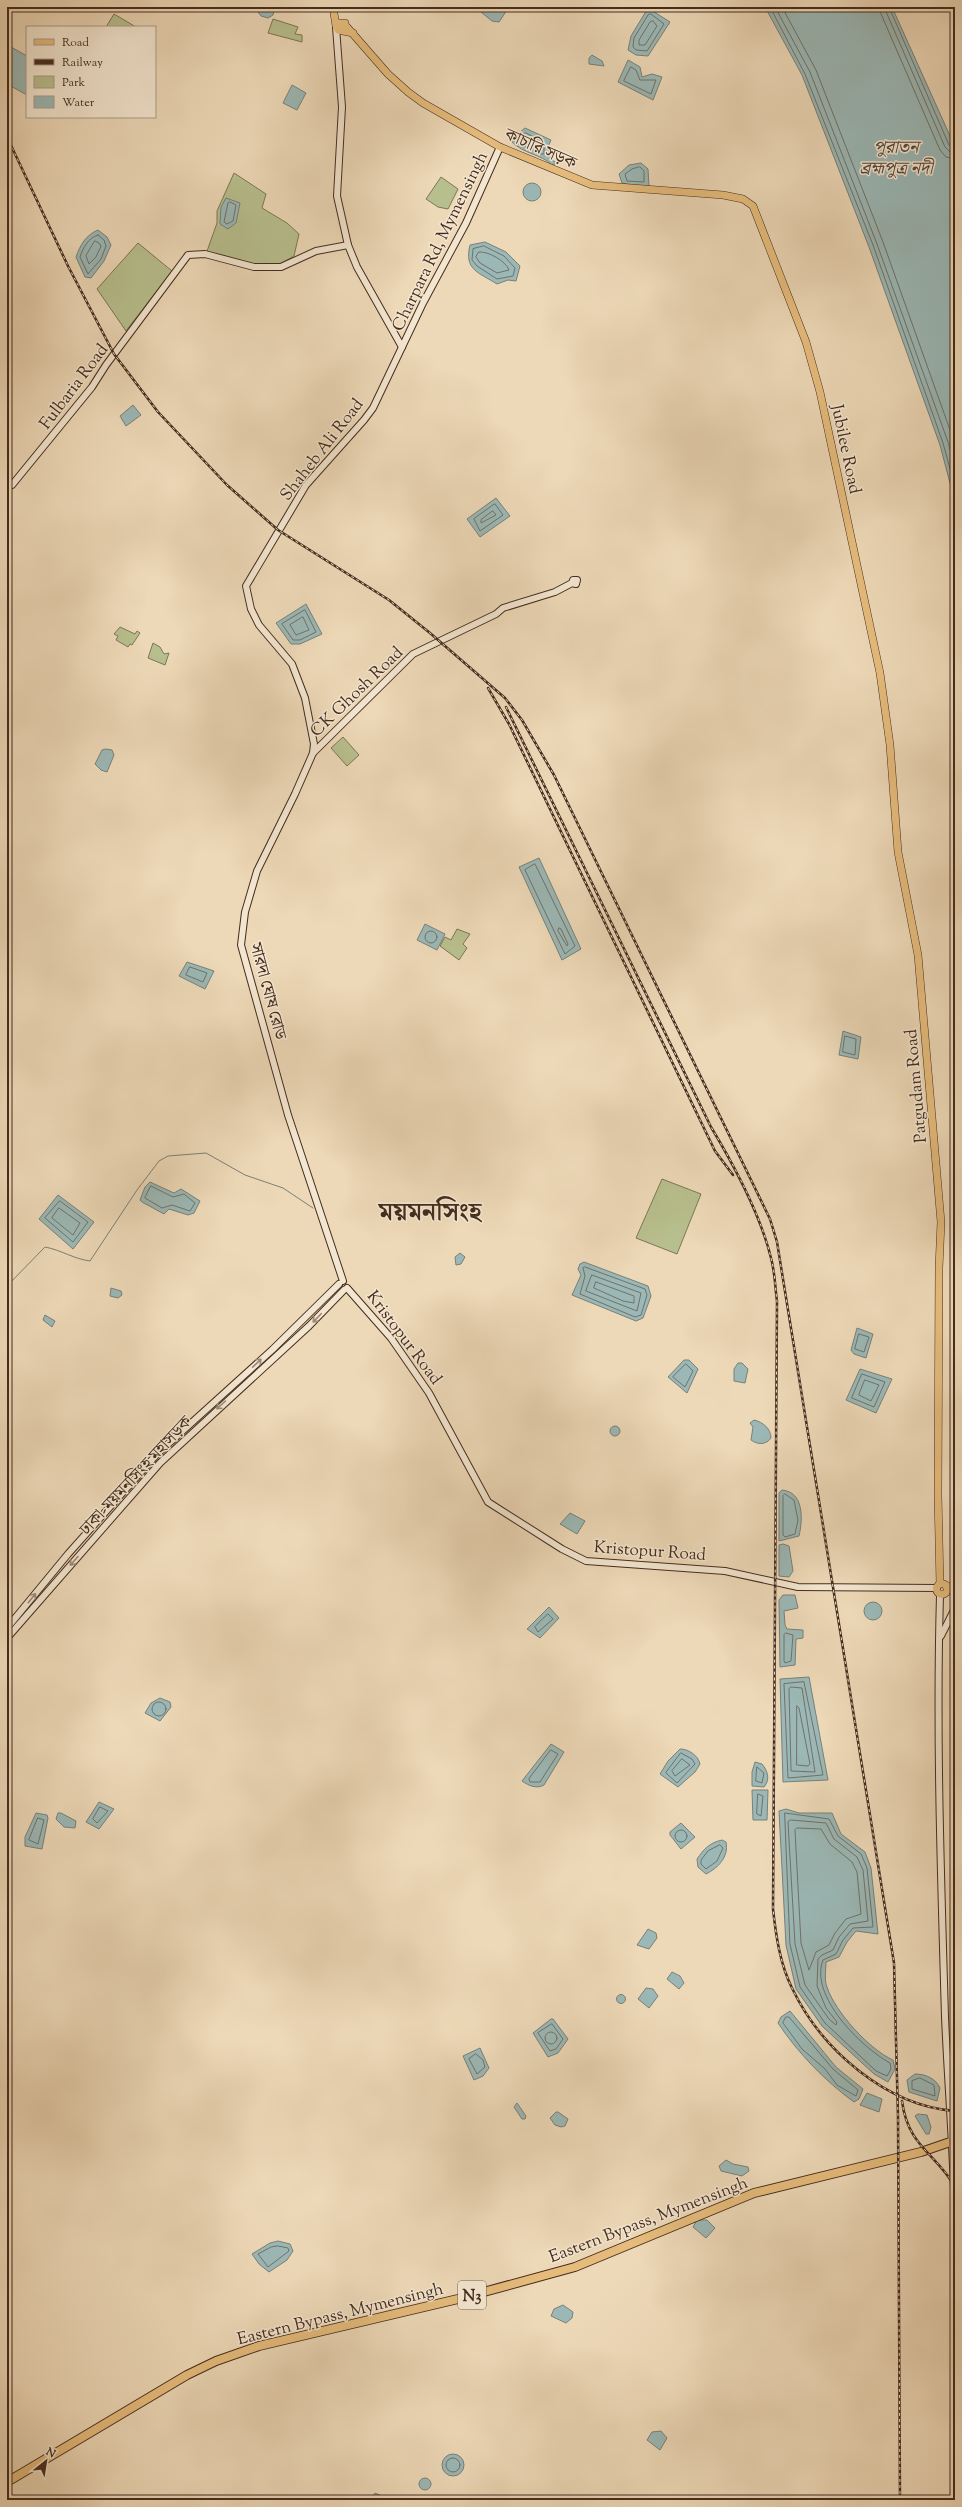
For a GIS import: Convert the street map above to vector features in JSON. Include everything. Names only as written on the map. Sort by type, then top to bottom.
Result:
[{"type":"highway","name":"Eastern Bypass, Mymensingh","points":[[7,2482],[180,2378],[216,2361],[259,2346],[458,2299],[575,2267],[754,2193],[921,2152],[953,2141]]},
{"type":"main road","points":[[333,7],[341,27],[337,40],[342,107],[337,196],[348,245],[357,267],[402,347]]},
{"type":"main road","name":"কাচারি সড়ক","points":[[338,7],[341,27],[353,33],[388,74],[408,92],[423,103],[500,147],[592,185],[649,191],[684,190],[723,195],[743,199],[753,206]]},
{"type":"main road","name":"Charpara Rd, Mymensingh","points":[[402,347],[466,223],[500,147]]},
{"type":"main road","name":"Jubilee Road","points":[[753,206],[806,342],[820,392],[880,673],[884,706]]},
{"type":"main road","name":"Fulbaria Road","points":[[7,487],[12,485],[48,444],[92,387],[106,365],[188,255],[205,254],[254,267],[281,267],[316,251],[348,245]]},
{"type":"main road","name":"Shaheb Ali Road","points":[[246,586],[306,485],[373,408],[402,347]]},
{"type":"main road","name":"CK Ghosh Road","points":[[313,753],[413,654],[496,614],[503,608],[555,592],[572,583]]},
{"type":"main road","name":"সারদা ঘোষ রোড","points":[[246,586],[251,609],[259,625],[292,664],[304,698],[314,744],[313,753],[257,871],[245,912],[240,938],[288,1114],[341,1282],[348,1283],[346,1289]]},
{"type":"main road","name":"Patgudam Road","points":[[884,706],[890,745],[898,852],[918,955],[941,1222],[939,1268],[939,1465],[942,1588]]},
{"type":"main road","name":"ঢাকা-ময়মনসিংহ মহাসড়ক","points":[[7,1628],[68,1554],[157,1454],[272,1350],[341,1282]]},
{"type":"main road","name":"ঢাকা-ময়মনসিংহ মহাসড়ক","points":[[7,1638],[160,1463],[309,1326],[346,1289]]},
{"type":"main road","name":"Kristopur Road","points":[[346,1289],[391,1338],[429,1393],[488,1502],[562,1549],[586,1561],[725,1571],[798,1587],[942,1588],[955,1586]]},
{"type":"main road","points":[[942,1588],[939,1641],[945,2018],[953,2141],[955,2226]]},
{"type":"main road","name":"Kristopur Road","points":[[942,1588],[955,1592]]},
{"type":"main road","points":[[939,1641],[947,1621],[955,1608]]},
{"type":"green space","points":[[114,14],[134,26],[107,26]]},
{"type":"green space","points":[[273,19],[298,27],[295,34],[302,35],[302,42],[268,33]]},
{"type":"green space","points":[[234,173],[266,194],[262,208],[287,223],[299,234],[294,256],[278,265],[250,265],[206,254],[217,223],[217,211]]},
{"type":"green space","points":[[441,177],[458,189],[448,209],[438,207],[426,199]]},
{"type":"green space","points":[[138,243],[172,271],[126,331],[97,289]]},
{"type":"green space","points":[[120,627],[135,634],[137,631],[140,633],[132,645],[130,644],[128,647],[116,640],[118,636],[114,634]]},
{"type":"green space","points":[[153,643],[160,647],[164,654],[169,653],[165,665],[148,658]]},
{"type":"green space","points":[[343,737],[359,755],[347,766],[331,748]]},
{"type":"green space","points":[[457,929],[470,934],[463,944],[467,948],[459,960],[440,946],[445,937],[451,940]]},
{"type":"green space","points":[[662,1179],[701,1194],[677,1254],[636,1238]]},
{"type":"water","points":[[254,7],[275,7],[273,15],[268,18],[261,16]]},
{"type":"water","points":[[481,7],[506,7],[505,13],[499,22],[492,21],[481,12]]},
{"type":"water","name":"পুরাতন ব্রহ্মপুত্র নদী","points":[[765,7],[892,7],[955,147],[955,502],[940,445],[869,247],[802,75]]},
{"type":"water","points":[[648,8],[670,22],[648,56],[636,55],[628,50],[631,36]]},
{"type":"water","points":[[11,47],[26,55],[26,94],[7,84],[7,54]]},
{"type":"water","points":[[592,55],[602,61],[604,66],[589,64],[589,58]]},
{"type":"water","points":[[628,60],[640,67],[642,77],[652,74],[662,77],[653,100],[618,82]]},
{"type":"water","points":[[292,85],[306,93],[297,110],[283,103]]},
{"type":"water","points":[[525,128],[551,140],[547,149],[551,153],[550,159],[557,163],[552,165],[543,158],[521,149],[511,141],[517,131],[520,132]]},
{"type":"water","points":[[641,163],[648,169],[649,186],[640,187],[622,183],[619,174],[629,165]]},
{"type":"water","points":[[528,183],[536,183],[541,188],[539,199],[536,201],[528,201],[523,196],[523,188]]},
{"type":"water","points":[[226,198],[240,203],[236,223],[228,229],[220,224],[221,207]]},
{"type":"water","points":[[98,230],[107,237],[111,245],[104,261],[91,278],[85,277],[76,257],[79,248],[84,241]]},
{"type":"water","points":[[485,242],[506,252],[520,266],[516,281],[508,280],[497,284],[474,269],[469,260],[470,245]]},
{"type":"water","points":[[133,405],[141,415],[126,426],[120,416]]},
{"type":"water","points":[[496,498],[510,516],[480,537],[467,519]]},
{"type":"water","points":[[306,604],[322,634],[300,644],[291,644],[276,623]]},
{"type":"water","points":[[102,750],[112,750],[114,755],[107,772],[101,770],[95,764]]},
{"type":"water","points":[[539,858],[581,949],[562,960],[519,867]]},
{"type":"water","points":[[425,924],[445,934],[437,950],[417,940]]},
{"type":"water","points":[[187,962],[214,971],[205,989],[179,976]]},
{"type":"water","points":[[843,1031],[861,1037],[858,1059],[839,1055]]},
{"type":"water","points":[[150,1182],[174,1193],[181,1189],[200,1201],[194,1213],[188,1215],[169,1209],[164,1214],[142,1202],[140,1200],[145,1187]]},
{"type":"water","points":[[58,1195],[94,1222],[73,1249],[39,1219]]},
{"type":"water","points":[[460,1253],[465,1257],[461,1264],[456,1265],[455,1257]]},
{"type":"water","points":[[584,1262],[648,1286],[651,1296],[643,1318],[636,1321],[572,1295],[581,1275],[578,1269],[580,1264]]},
{"type":"water","points":[[111,1288],[121,1291],[122,1295],[118,1298],[110,1296]]},
{"type":"water","points":[[45,1315],[55,1321],[52,1327],[43,1320]]},
{"type":"water","points":[[857,1328],[873,1334],[866,1358],[854,1354],[851,1350]]},
{"type":"water","points":[[684,1360],[689,1360],[698,1369],[687,1393],[668,1377]]},
{"type":"water","points":[[738,1363],[742,1363],[748,1369],[745,1383],[734,1381],[734,1369]]},
{"type":"water","points":[[860,1369],[892,1379],[876,1413],[846,1400]]},
{"type":"water","points":[[754,1420],[763,1424],[770,1432],[771,1438],[767,1442],[756,1443],[751,1440],[753,1427],[750,1423]]},
{"type":"water","points":[[613,1426],[617,1426],[619,1427],[619,1435],[613,1436],[610,1433],[610,1429]]},
{"type":"water","points":[[782,1490],[789,1492],[798,1501],[801,1522],[799,1536],[779,1541],[779,1493]]},
{"type":"water","points":[[570,1513],[585,1521],[577,1534],[560,1524]]},
{"type":"water","points":[[783,1544],[789,1546],[793,1571],[789,1577],[779,1576],[779,1545]]},
{"type":"water","points":[[783,1595],[795,1595],[798,1608],[784,1611],[785,1625],[787,1629],[803,1630],[803,1638],[796,1639],[795,1665],[780,1667],[779,1600]]},
{"type":"water","points":[[869,1602],[877,1602],[882,1607],[880,1618],[877,1620],[869,1620],[864,1615],[864,1607]]},
{"type":"water","points":[[549,1607],[559,1618],[540,1638],[527,1629]]},
{"type":"water","points":[[809,1677],[828,1780],[783,1782],[780,1679]]},
{"type":"water","points":[[160,1698],[170,1702],[171,1707],[160,1721],[145,1713],[151,1703]]},
{"type":"water","points":[[551,1744],[564,1752],[544,1785],[539,1787],[533,1786],[522,1781]]},
{"type":"water","points":[[680,1749],[692,1753],[700,1764],[695,1772],[678,1787],[660,1774],[668,1761]]},
{"type":"water","points":[[755,1762],[762,1764],[767,1772],[768,1778],[764,1787],[752,1786],[752,1772]]},
{"type":"water","points":[[752,1790],[768,1790],[767,1820],[753,1820]]},
{"type":"water","points":[[99,1802],[114,1809],[99,1829],[86,1822]]},
{"type":"water","points":[[786,1809],[799,1813],[832,1813],[841,1834],[865,1852],[871,1868],[878,1934],[856,1931],[847,1942],[839,1957],[826,1962],[825,1975],[827,1987],[831,1997],[845,2018],[874,2048],[893,2060],[895,2069],[888,2082],[874,2074],[822,2026],[796,1989],[786,1945],[779,1811]]},
{"type":"water","points":[[36,1813],[47,1815],[48,1818],[42,1849],[25,1846],[25,1837]]},
{"type":"water","points":[[58,1813],[61,1813],[76,1821],[75,1828],[64,1827],[56,1819]]},
{"type":"water","points":[[681,1823],[695,1837],[681,1849],[670,1835],[670,1832]]},
{"type":"water","points":[[722,1840],[726,1842],[726,1852],[724,1857],[715,1869],[706,1874],[698,1867],[697,1859],[707,1847]]},
{"type":"water","points":[[648,1929],[656,1933],[657,1938],[649,1949],[637,1945]]},
{"type":"water","points":[[672,1972],[680,1976],[684,1983],[679,1989],[667,1979]]},
{"type":"water","points":[[646,1988],[653,1989],[658,1996],[649,2008],[638,1999]]},
{"type":"water","points":[[619,1995],[623,1995],[625,1999],[623,2003],[619,2003],[617,2001],[617,1997]]},
{"type":"water","points":[[790,2011],[836,2067],[863,2089],[859,2099],[854,2102],[843,2094],[822,2076],[794,2045],[778,2023],[781,2017]]},
{"type":"water","points":[[553,2019],[568,2039],[558,2053],[548,2057],[533,2033]]},
{"type":"water","points":[[480,2048],[489,2068],[483,2076],[474,2080],[463,2056]]},
{"type":"water","points":[[915,2074],[927,2076],[936,2082],[940,2088],[937,2101],[909,2092],[907,2080]]},
{"type":"water","points":[[867,2093],[882,2099],[879,2112],[860,2105]]},
{"type":"water","points":[[517,2103],[526,2116],[525,2119],[522,2119],[514,2107]]},
{"type":"water","points":[[556,2112],[568,2119],[565,2126],[561,2127],[555,2125],[550,2118]]},
{"type":"water","points":[[918,2114],[927,2115],[931,2127],[929,2134],[926,2134],[915,2116]]},
{"type":"water","points":[[726,2160],[733,2164],[748,2167],[749,2171],[742,2176],[721,2171],[719,2166]]},
{"type":"water","points":[[697,2220],[707,2220],[715,2228],[706,2238],[693,2227]]},
{"type":"water","points":[[278,2241],[290,2244],[293,2251],[287,2260],[269,2272],[259,2264],[252,2254],[270,2243]]},
{"type":"water","points":[[563,2305],[573,2312],[572,2318],[566,2323],[551,2316],[554,2309]]},
{"type":"water","points":[[661,2431],[667,2438],[660,2450],[647,2440],[652,2432]]},
{"type":"water","points":[[449,2454],[457,2454],[464,2461],[464,2469],[457,2476],[449,2476],[442,2469],[442,2461]]},
{"type":"water","points":[[423,2478],[427,2478],[431,2484],[427,2490],[423,2490],[419,2486],[419,2482]]},
{"type":"water","points":[[375,2493],[392,2500],[369,2500]]},
{"type":"waterway","points":[[7,1286],[45,1247],[90,1261],[137,1190],[159,1161],[168,1156],[206,1153],[245,1175],[283,1188],[313,1208]]},
{"type":"railway","points":[[7,137],[68,266],[114,354],[158,412],[227,485],[278,530],[389,600],[430,633],[505,698],[522,720],[554,775],[770,1219],[777,1242],[894,1963],[898,2117],[900,2500]]},
{"type":"railway","points":[[488,688],[509,724],[715,1151],[733,1175]]},
{"type":"railway","points":[[506,707],[711,1127],[754,1207],[772,1263],[777,1301],[773,1909],[777,1940],[784,1969],[804,2011],[838,2052],[858,2070],[881,2086],[904,2098],[929,2107],[955,2111]]},
{"type":"railway","points":[[902,2101],[905,2117],[916,2139],[948,2175],[955,2187]]},
{"type":"district","name":"ময়মনসিংহ","points":[[430,1211]]}]
